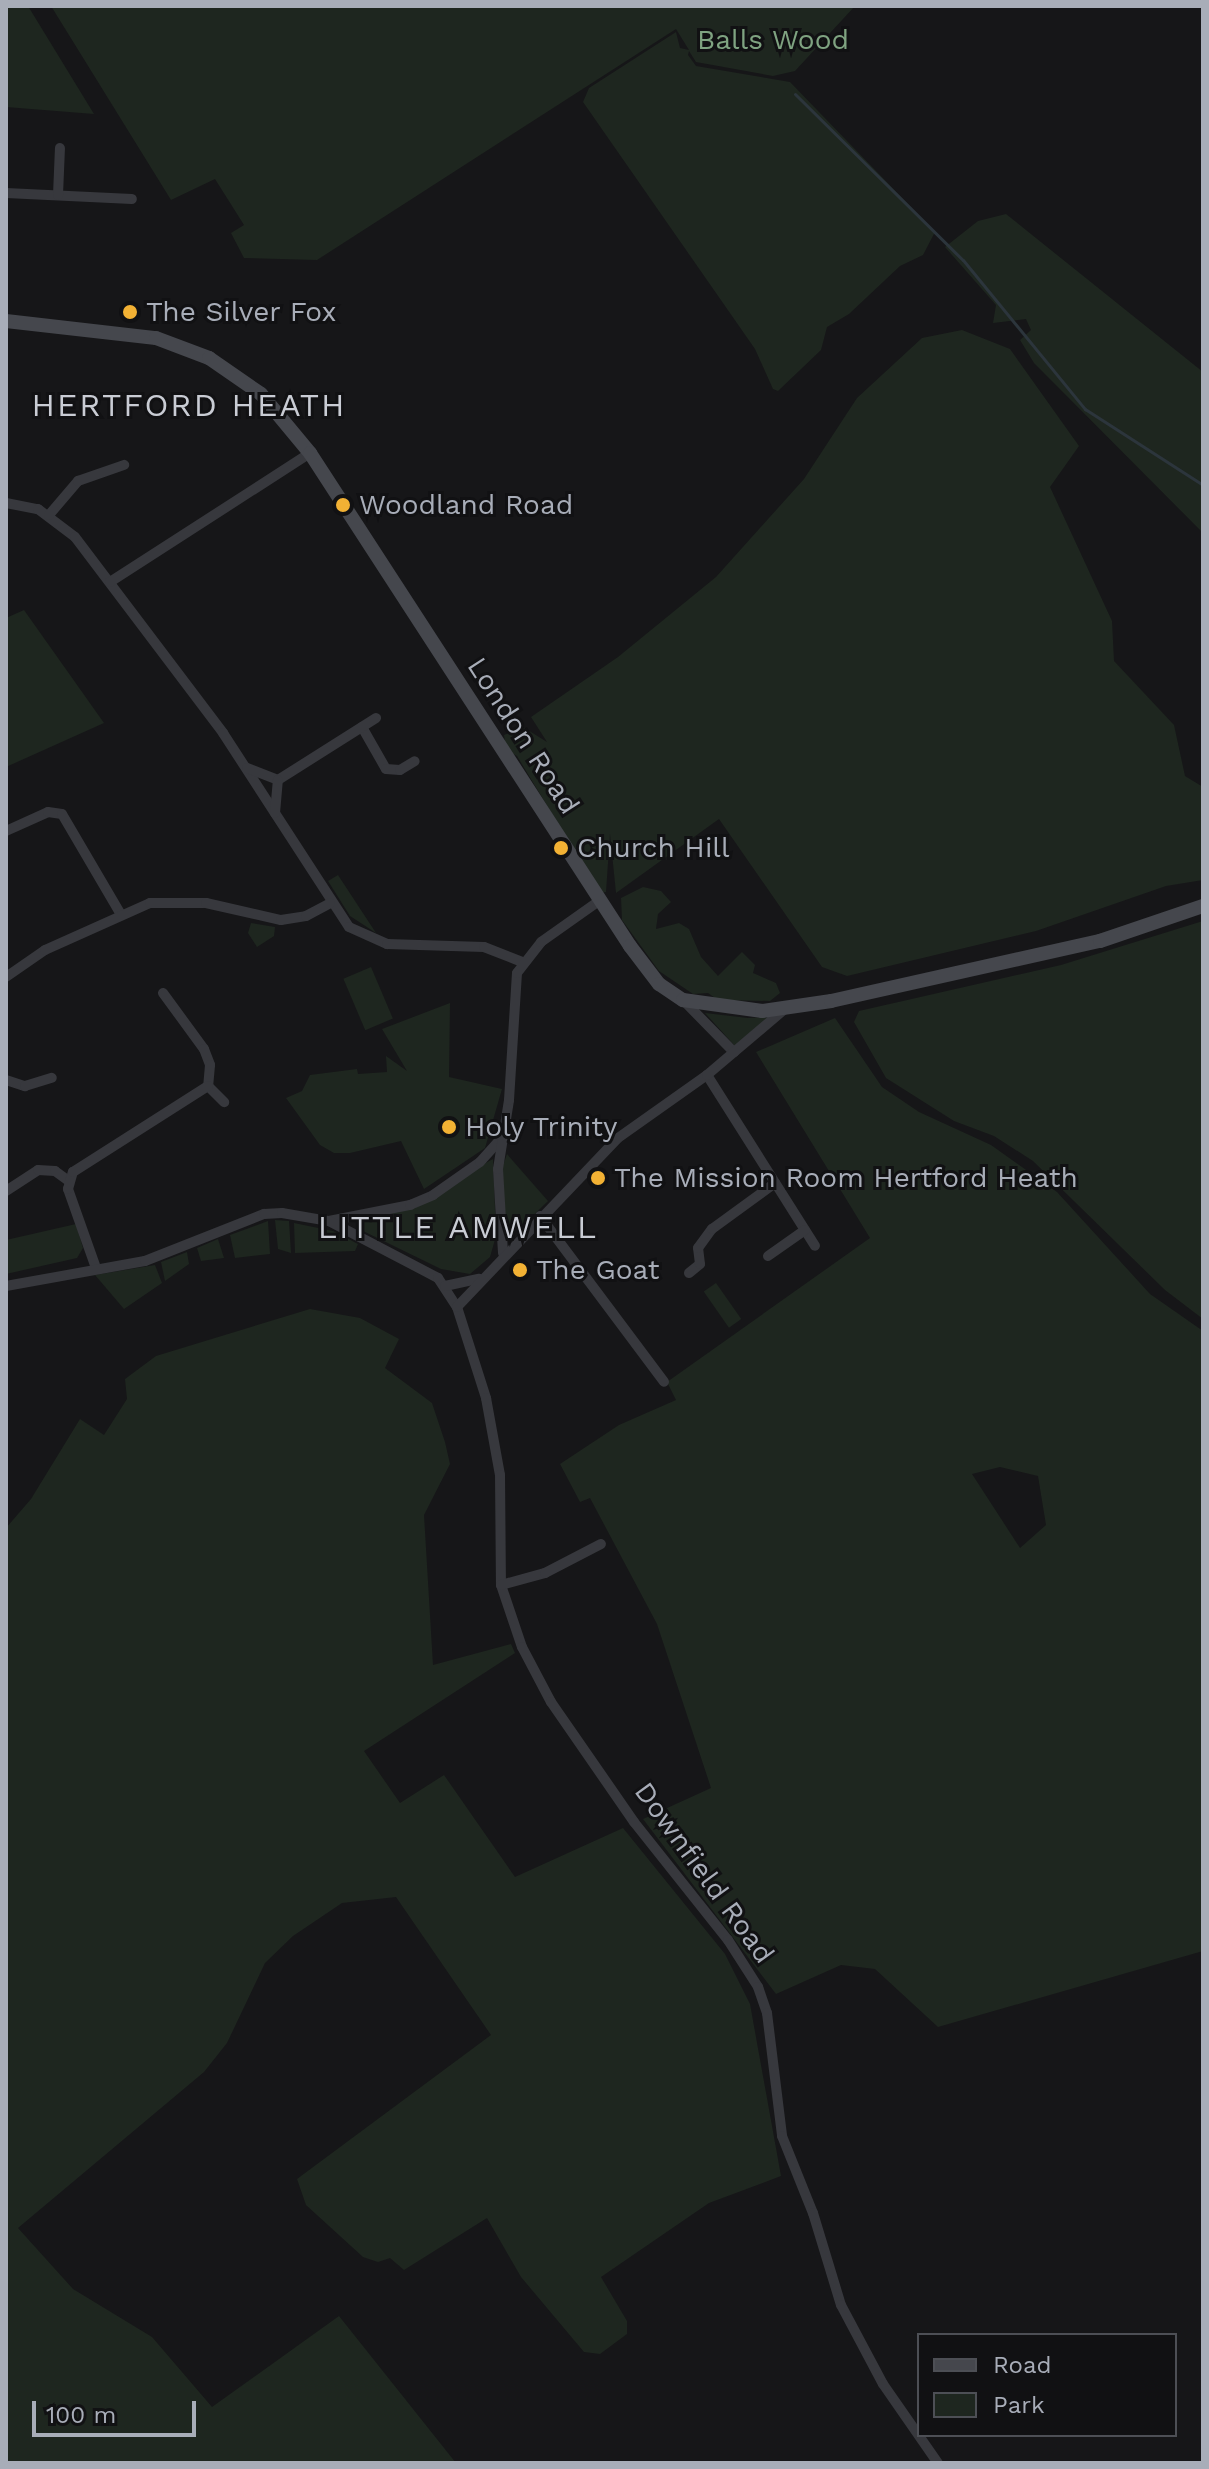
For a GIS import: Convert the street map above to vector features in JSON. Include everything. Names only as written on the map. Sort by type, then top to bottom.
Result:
[{"type":"main road","name":"London Road","points":[[6,321],[122,332],[209,358],[261,394],[310,453],[599,901],[650,974],[683,1000],[738,1010],[786,1008],[1057,952],[1203,906]]},
{"type":"street","points":[[58,195],[60,148]]},
{"type":"street","points":[[6,193],[132,199]]},
{"type":"street","points":[[110,582],[310,453]]},
{"type":"street","points":[[49,515],[78,481],[124,465]]},
{"type":"street","points":[[6,503],[49,515],[75,537],[247,768],[330,903],[349,927],[373,941],[484,947],[522,962]]},
{"type":"street","points":[[278,780],[376,718]]},
{"type":"street","points":[[362,727],[382,766],[395,771],[415,761]]},
{"type":"street","points":[[247,768],[278,780]]},
{"type":"street","points":[[275,813],[278,780]]},
{"type":"street","points":[[6,831],[48,812],[62,814],[120,913]]},
{"type":"street","points":[[6,977],[120,913],[172,900],[281,920],[306,916],[330,903]]},
{"type":"street","points":[[503,1253],[500,1141],[509,1100],[513,996],[522,962],[541,942],[599,901]]},
{"type":"street","points":[[69,1181],[79,1166],[200,1096],[208,1086],[208,1057],[163,993]]},
{"type":"street","points":[[683,1000],[734,1052]]},
{"type":"street","points":[[457,1307],[503,1253],[618,1138],[707,1075],[786,1008]]},
{"type":"street","points":[[707,1075],[815,1246]]},
{"type":"street","points":[[6,1080],[25,1086],[52,1078]]},
{"type":"street","points":[[208,1086],[224,1102]]},
{"type":"street","points":[[6,1286],[145,1261],[264,1214],[329,1221],[410,1205],[433,1195],[480,1162],[500,1141]]},
{"type":"street","points":[[6,1191],[38,1170],[55,1171],[69,1181],[96,1268]]},
{"type":"street","points":[[689,1273],[700,1264],[698,1248],[712,1229],[775,1183]]},
{"type":"street","points":[[540,1216],[664,1382]]},
{"type":"street","points":[[329,1221],[424,1267],[445,1286],[479,1279]]},
{"type":"street","points":[[768,1256],[805,1230]]},
{"type":"street","name":"Downfield Road","points":[[445,1286],[457,1307],[486,1398],[500,1475],[501,1585],[522,1647],[551,1702],[758,1987],[767,2013],[782,2136],[841,2305],[883,2384],[917,2433]]},
{"type":"street","points":[[501,1585],[545,1573],[601,1544]]},
{"type":"street","name":"Downfield Road","points":[[920,2437],[938,2463]]},
{"type":"green space","points":[[6,6],[28,6],[94,114],[6,107]]},
{"type":"green space","name":"Balls Wood","points":[[51,6],[855,6],[795,71],[773,76],[696,62],[689,51],[688,55],[696,66],[790,82],[935,232],[923,255],[900,266],[849,314],[827,327],[821,350],[778,391],[773,389],[755,349],[583,102],[589,88],[676,32],[680,48],[689,50],[676,29],[317,260],[244,258],[231,233],[244,225],[215,179],[171,200]]},
{"type":"green space","points":[[1006,214],[1203,372],[1203,533],[1034,363],[1020,340],[1031,330],[1026,319],[993,323],[996,305],[945,247],[978,221]]},
{"type":"green space","points":[[962,330],[1010,349],[1079,446],[1050,487],[1112,621],[1114,661],[1174,725],[1185,776],[1203,787],[1203,880],[1166,886],[1036,931],[847,976],[822,967],[719,819],[616,893],[610,834],[606,892],[600,893],[517,756],[506,750],[504,735],[523,727],[547,742],[531,717],[618,657],[716,577],[804,479],[857,398],[922,338]]},
{"type":"green space","points":[[24,610],[104,723],[6,767],[6,618]]},
{"type":"green space","points":[[338,875],[376,933],[350,916],[328,881]]},
{"type":"green space","points":[[643,887],[661,891],[671,902],[658,914],[656,929],[679,923],[689,929],[701,957],[718,976],[742,952],[755,965],[753,973],[776,983],[780,993],[770,1001],[718,1000],[708,993],[693,994],[659,971],[622,920],[621,898]]},
{"type":"green space","points":[[1203,921],[1203,1319],[1165,1290],[1033,1161],[994,1136],[954,1121],[886,1078],[854,1022],[859,1011],[1061,965]]},
{"type":"green space","points":[[251,923],[275,927],[274,936],[257,947],[248,933]]},
{"type":"green space","points":[[371,967],[393,1019],[365,1030],[343,979]]},
{"type":"green space","points":[[450,1003],[449,1077],[502,1089],[485,1148],[424,1189],[401,1141],[350,1153],[334,1153],[320,1145],[286,1098],[302,1091],[310,1075],[357,1069],[358,1074],[387,1072],[386,1056],[407,1071],[382,1029]]},
{"type":"green space","points":[[705,1013],[748,1018],[771,1017],[735,1046]]},
{"type":"green space","points":[[835,1018],[882,1087],[919,1112],[991,1145],[1057,1192],[1150,1294],[1203,1331],[1203,1951],[938,2027],[875,1969],[841,1965],[776,1994],[643,1819],[711,1788],[657,1624],[590,1498],[580,1502],[560,1464],[619,1425],[676,1400],[667,1382],[870,1238],[756,1052]],"holes":[[[1000,1467],[1038,1476],[1046,1525],[1020,1548],[972,1474]]]},
{"type":"green space","points":[[507,1154],[548,1201],[515,1233],[507,1229],[501,1172]]},
{"type":"green space","points":[[493,1159],[496,1236],[490,1257],[470,1274],[441,1269],[359,1229],[367,1218],[394,1213]]},
{"type":"green space","points":[[275,1220],[289,1221],[291,1253],[278,1249]]},
{"type":"green space","points":[[268,1221],[270,1254],[235,1258],[230,1235]]},
{"type":"green space","points":[[294,1223],[333,1231],[358,1244],[355,1251],[295,1253]]},
{"type":"green space","points":[[76,1224],[83,1248],[77,1258],[6,1274],[6,1240]]},
{"type":"green space","points":[[218,1239],[224,1258],[201,1261],[197,1248]]},
{"type":"green space","points":[[187,1252],[189,1264],[165,1281],[161,1262]]},
{"type":"green space","points":[[155,1265],[162,1283],[124,1309],[95,1275]]},
{"type":"green space","points":[[716,1283],[741,1319],[729,1328],[704,1292]]},
{"type":"green space","points":[[310,1309],[360,1318],[399,1339],[385,1368],[432,1403],[450,1464],[424,1515],[433,1665],[511,1644],[515,1653],[364,1751],[400,1803],[444,1775],[515,1877],[623,1828],[725,1954],[750,2004],[781,2176],[709,2203],[601,2277],[627,2321],[627,2334],[600,2354],[584,2352],[521,2277],[487,2218],[404,2270],[390,2258],[378,2262],[363,2257],[306,2205],[297,2179],[491,2035],[396,1897],[342,1903],[293,1936],[265,1963],[227,2043],[204,2072],[18,2228],[73,2289],[152,2337],[212,2407],[339,2316],[456,2463],[6,2463],[6,1528],[31,1499],[80,1419],[104,1435],[127,1399],[125,1379],[156,1356]]},
{"type":"waterway","points":[[795,94],[963,260],[1085,409],[1203,485]]},
{"type":"place","name":"The Silver Fox","points":[[130,312]]},
{"type":"place","name":"Woodland Road","points":[[343,505]]},
{"type":"place","name":"Church Hill","points":[[561,848]]},
{"type":"place","name":"Holy Trinity","points":[[449,1127]]},
{"type":"place","name":"The Mission Room Hertford Heath","points":[[598,1178]]},
{"type":"place","name":"The Goat","points":[[520,1270]]},
{"type":"district","name":"HERTFORD HEATH","points":[[189,405]]},
{"type":"district","name":"LITTLE AMWELL","points":[[458,1227]]}]
